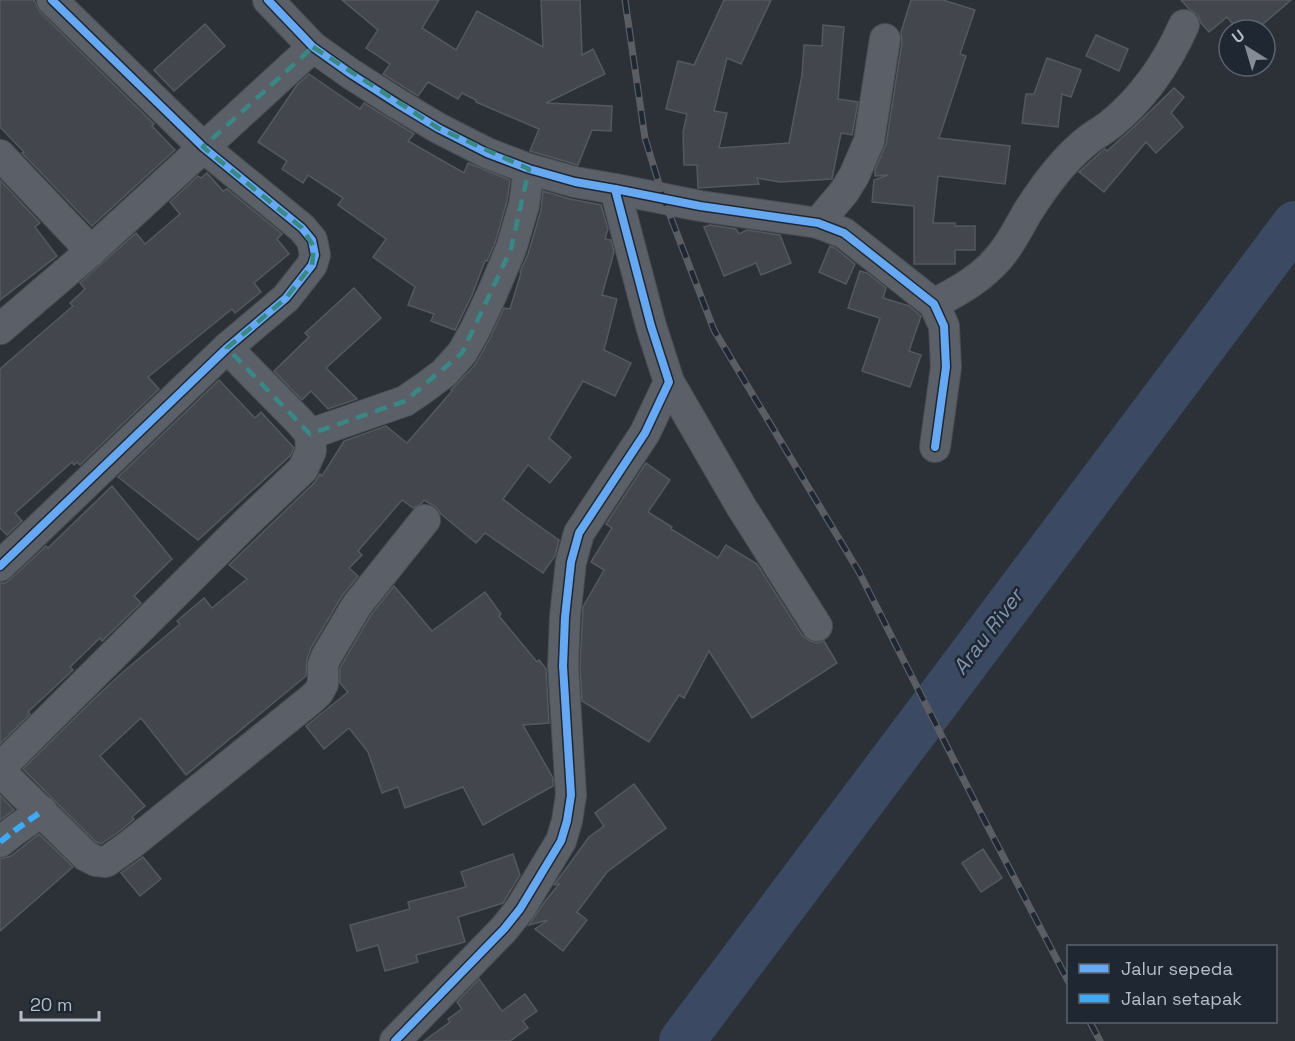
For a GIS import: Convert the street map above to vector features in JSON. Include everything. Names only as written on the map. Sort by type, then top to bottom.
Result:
[{"type":"street","points":[[0,566],[227,348],[286,298],[312,265],[315,255],[312,240],[302,228],[203,147],[52,0]]},
{"type":"street","points":[[268,0],[313,47],[398,104],[487,153],[529,169],[575,182],[700,206],[819,223],[844,233],[934,304],[945,326],[946,367],[935,447]]},
{"type":"street","points":[[934,304],[975,281],[992,265],[1005,250],[1028,212],[1061,166],[1090,138],[1110,125],[1144,90],[1175,46],[1184,26]]},
{"type":"street","points":[[819,223],[849,184],[869,141],[885,39]]},
{"type":"street","points":[[0,328],[92,251],[313,47]]},
{"type":"street","points":[[0,155],[92,251]]},
{"type":"street","points":[[310,434],[405,401],[444,373],[462,353],[483,313],[511,249],[524,205],[529,169]]},
{"type":"street","points":[[615,189],[651,326],[669,382],[742,508],[817,626]]},
{"type":"street","points":[[227,348],[310,434],[311,451],[303,469],[0,769],[86,856],[96,861],[106,862],[318,693],[323,684],[324,661],[343,627],[357,605],[425,520]]},
{"type":"street","points":[[395,1041],[520,909],[561,841],[571,795],[563,666],[571,562],[579,533],[645,433],[669,382]]},
{"type":"street","points":[[0,842],[42,811]]},
{"type":"highlighted area","points":[[313,47],[438,128],[529,169],[511,249],[462,353],[405,401],[310,434],[227,348],[286,298],[312,265],[314,247],[302,228],[203,147]]},
{"type":"building","points":[[0,0],[34,0],[40,12],[154,124],[152,126],[175,150],[92,226],[0,127]]},
{"type":"building","points":[[342,0],[439,0],[422,28],[456,50],[477,11],[543,47],[541,0],[580,0],[582,55],[593,49],[605,74],[546,103],[612,106],[611,131],[592,130],[578,165],[530,151],[539,129],[476,102],[462,93],[458,99],[428,82],[418,96],[383,74],[390,64],[366,48],[378,30]]},
{"type":"building","points":[[724,0],[771,0],[741,64],[727,58],[714,111],[727,113],[719,148],[789,143],[802,75],[804,45],[822,46],[823,25],[844,27],[838,99],[858,102],[852,135],[841,133],[832,179],[780,182],[757,178],[759,184],[698,188],[697,165],[684,165],[683,132],[687,114],[666,109],[678,61],[694,65]]},
{"type":"building","points":[[911,0],[943,0],[975,10],[960,54],[966,56],[939,138],[1010,146],[1005,184],[938,176],[933,223],[975,226],[975,250],[955,250],[955,264],[914,264],[914,206],[872,202],[874,180],[888,175],[875,176],[875,170],[886,144],[902,42],[901,32]]},
{"type":"building","points":[[1181,0],[1291,0],[1270,18],[1217,18],[1217,25],[1209,32],[1201,23],[1198,15]]},
{"type":"building","points":[[205,24],[225,46],[174,91],[154,70]]},
{"type":"building","points":[[1096,35],[1128,49],[1119,71],[1086,56]]},
{"type":"building","points":[[1047,58],[1081,70],[1071,97],[1062,94],[1058,127],[1022,123],[1026,94],[1034,94]]},
{"type":"building","points":[[309,74],[360,109],[364,103],[414,134],[408,141],[464,173],[468,163],[510,180],[507,201],[495,243],[455,330],[431,321],[434,314],[408,305],[415,287],[373,257],[386,239],[338,205],[343,198],[308,175],[303,183],[282,169],[287,161],[258,142],[297,85]]},
{"type":"building","points":[[1174,88],[1184,97],[1171,113],[1183,127],[1156,153],[1146,142],[1104,192],[1079,172],[1102,151],[1105,149],[1107,151]]},
{"type":"building","points":[[207,173],[223,191],[227,189],[282,234],[277,239],[289,254],[254,283],[261,292],[235,313],[232,309],[148,377],[159,389],[80,465],[77,462],[74,465],[72,462],[15,513],[22,521],[7,535],[0,528],[0,369],[73,306],[70,303],[85,289],[80,283],[136,233],[145,244],[180,214],[170,202],[198,176],[201,178]]},
{"type":"building","points":[[0,180],[40,223],[35,227],[57,256],[0,300]]},
{"type":"building","points":[[543,191],[601,205],[608,229],[605,239],[611,240],[614,252],[602,295],[617,299],[604,350],[631,363],[615,396],[583,381],[549,438],[571,457],[550,483],[528,465],[503,499],[559,540],[555,556],[543,573],[485,533],[476,543],[441,514],[436,507],[424,500],[413,508],[402,500],[358,551],[362,555],[349,568],[358,576],[342,596],[311,648],[307,659],[306,676],[186,775],[141,718],[100,756],[145,806],[120,831],[101,844],[96,842],[23,769],[97,696],[180,624],[177,621],[204,598],[212,608],[247,579],[229,565],[315,482],[320,474],[322,476],[344,441],[386,426],[407,443],[475,365],[504,308],[510,309],[541,210]]},
{"type":"building","points":[[710,225],[736,229],[739,234],[747,230],[780,235],[791,263],[761,275],[756,263],[724,276],[704,227]]},
{"type":"building","points":[[830,246],[855,264],[846,284],[819,272]]},
{"type":"building","points":[[860,271],[867,273],[886,288],[883,298],[909,306],[921,316],[909,351],[921,355],[910,387],[862,371],[880,318],[848,308]]},
{"type":"building","points":[[354,288],[381,318],[326,368],[357,399],[328,409],[311,391],[302,400],[274,371],[309,337],[305,333]]},
{"type":"building","points":[[219,380],[255,418],[261,412],[294,448],[290,456],[198,540],[118,477]]},
{"type":"building","points":[[646,463],[670,480],[648,512],[718,558],[726,545],[757,564],[802,635],[817,643],[824,641],[837,663],[752,718],[709,651],[684,698],[679,695],[649,742],[582,701],[580,666],[583,607],[604,570],[591,562],[612,528],[606,524]]},
{"type":"building","points":[[112,486],[172,559],[134,596],[141,603],[102,641],[100,638],[70,667],[73,670],[28,712],[30,714],[0,744],[0,583],[5,583],[12,578],[46,546],[48,548]]},
{"type":"building","points":[[394,586],[432,631],[485,592],[501,614],[499,616],[537,662],[539,660],[546,669],[549,723],[523,725],[553,778],[553,786],[483,825],[463,787],[405,808],[398,787],[382,793],[368,752],[349,728],[324,749],[306,726],[348,692],[340,683],[340,668],[371,615]]},
{"type":"building","points":[[634,784],[666,828],[607,872],[577,912],[587,920],[563,951],[535,929],[548,920],[529,925],[559,884],[554,885],[589,837],[604,826],[595,813]]},
{"type":"building","points":[[0,795],[14,810],[0,820]]},
{"type":"building","points":[[39,834],[73,867],[0,931],[0,859],[11,856]]},
{"type":"building","points":[[983,849],[1002,878],[981,892],[962,863]]},
{"type":"building","points":[[513,854],[520,875],[503,903],[458,917],[465,942],[416,955],[418,962],[385,971],[378,945],[357,951],[350,925],[410,909],[408,902],[466,887],[461,872]]},
{"type":"building","points":[[143,857],[161,879],[140,896],[121,873]]},
{"type":"building","points":[[479,979],[502,1011],[525,994],[537,1011],[523,1021],[528,1028],[510,1041],[424,1041],[450,1022],[448,1019],[462,1009],[457,1002]]},
{"type":"waterway","name":"Arau River","points":[[682,1041],[1295,224]]},
{"type":"railway","points":[[625,0],[645,138],[664,200],[714,330],[859,572],[1067,979]]},
{"type":"railway","points":[[1091,1023],[1100,1041]]},
{"type":"marked path","points":[[0,842],[42,811]]},
{"type":"cycle path","points":[[0,566],[227,348],[286,298],[312,265],[315,255],[312,240],[302,228],[203,147],[52,0]]},
{"type":"cycle path","points":[[268,0],[313,47],[351,74],[438,128],[487,153],[529,169],[575,182],[700,206],[818,223],[844,233],[934,304],[944,326],[946,367],[935,447]]},
{"type":"cycle path","points":[[395,1041],[504,929],[520,909],[561,841],[567,821],[571,795],[563,666],[571,562],[579,533],[645,433],[669,382],[651,326],[615,189]]}]
